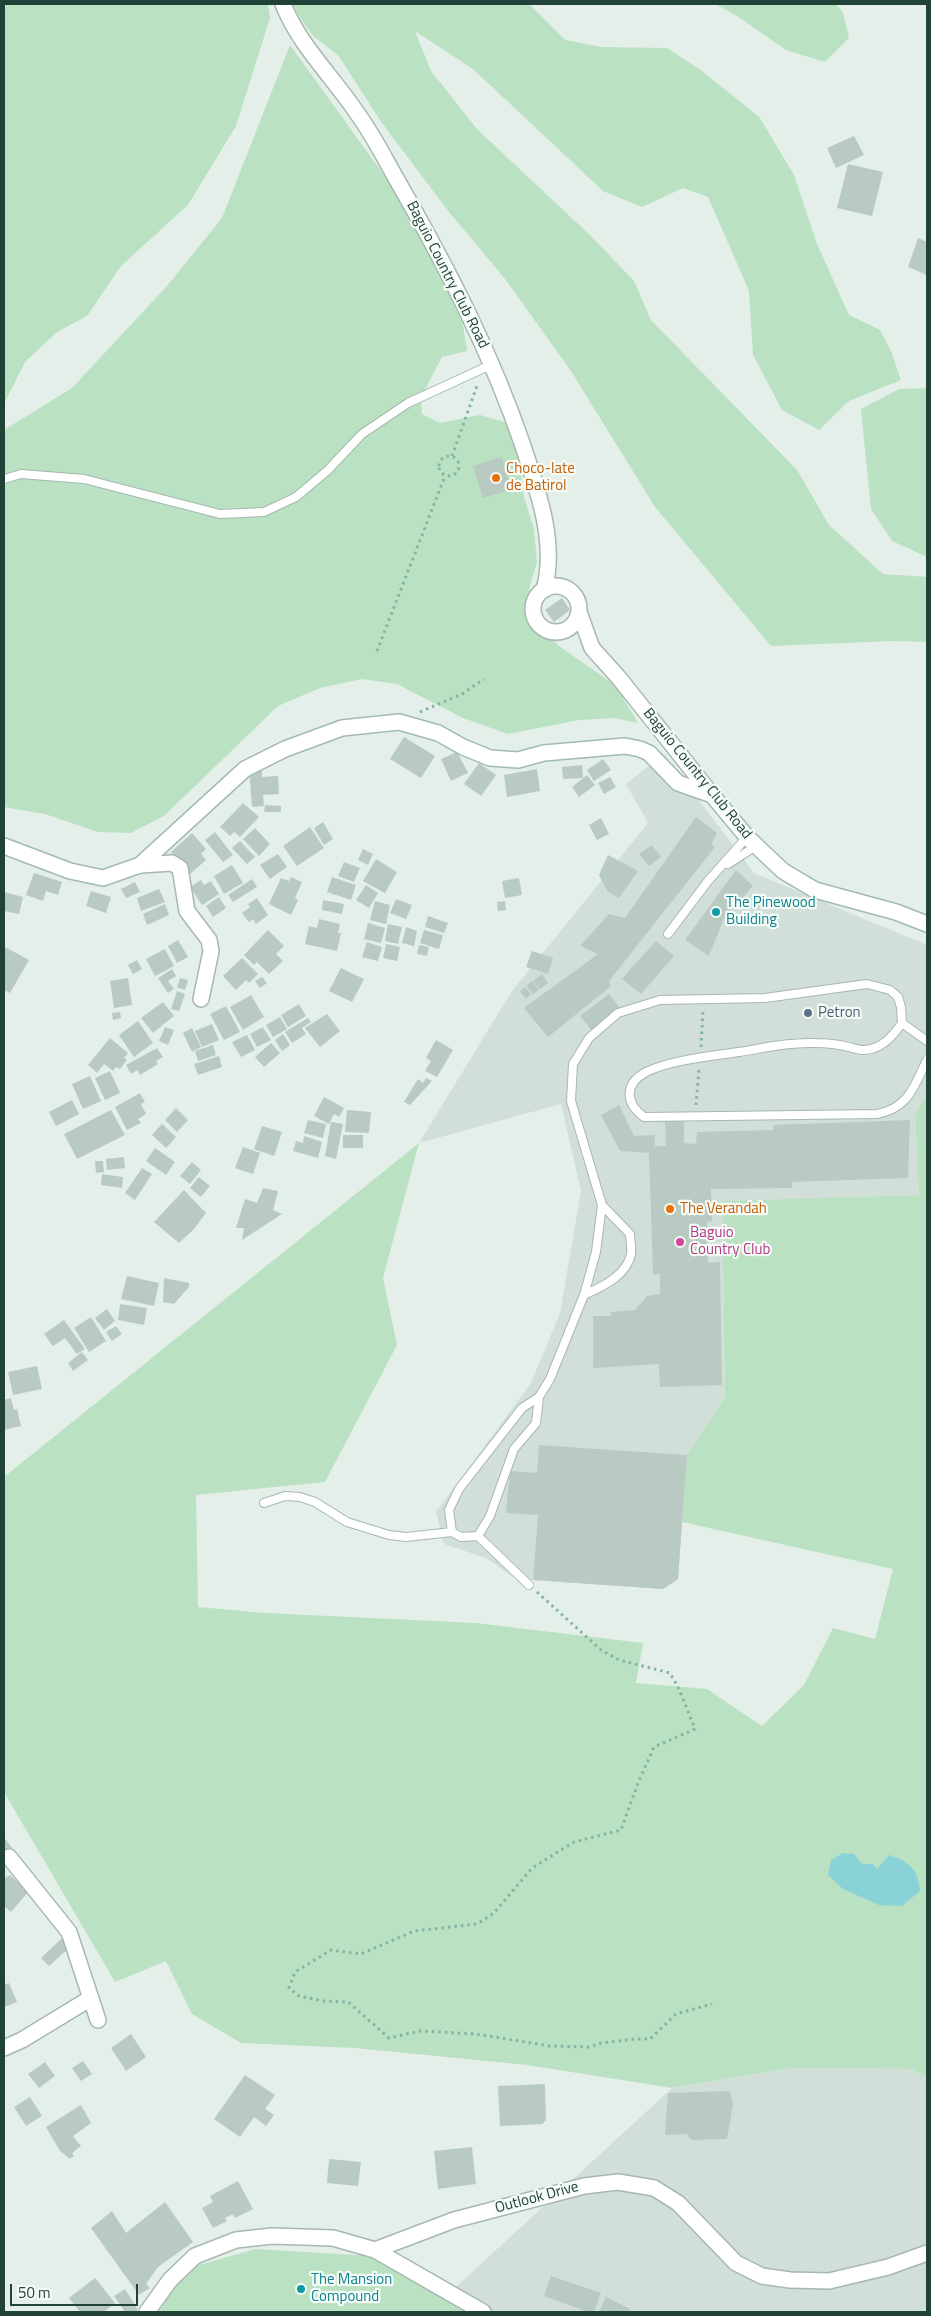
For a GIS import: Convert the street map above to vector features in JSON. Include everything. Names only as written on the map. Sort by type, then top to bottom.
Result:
[{"type":"street","name":"Baguio Country Club Road","points":[[284,4],[303,40],[358,113],[378,146],[439,255],[489,367],[511,408],[535,482],[545,523],[550,588]]},
{"type":"street","points":[[550,588],[572,592],[578,603],[579,612],[570,627],[556,632],[544,628],[534,615],[536,599],[550,588]]},
{"type":"street","name":"Baguio Country Club Road","points":[[579,612],[592,648],[619,678],[752,842],[783,871],[815,890],[896,912],[927,924]]},
{"type":"street","name":"Baguio Country Club Road","points":[[556,632],[592,648]]},
{"type":"street","points":[[140,864],[245,769],[285,750],[342,728],[399,722],[438,733],[463,747],[490,758],[518,760],[544,753],[625,746],[640,748],[649,753],[678,783],[712,795]]},
{"type":"street","points":[[4,846],[70,871],[103,878],[140,864],[172,863],[180,868],[187,911],[209,940],[211,951],[201,999]]},
{"type":"street","points":[[9,1857],[69,1932],[98,2020]]},
{"type":"street","points":[[4,2048],[22,2040],[91,1998]]},
{"type":"street","name":"Outlook Drive","points":[[375,2250],[454,2220],[584,2186],[618,2182],[654,2188],[678,2203],[736,2263],[762,2276],[790,2280],[829,2281],[888,2267],[927,2252]]},
{"type":"street","points":[[147,2312],[170,2280],[195,2256],[236,2240],[272,2236],[333,2238],[375,2250],[483,2312]]},
{"type":"lane","points":[[4,479],[21,474],[84,479],[220,514],[264,512],[296,497],[328,470],[362,434],[408,403],[489,367]]},
{"type":"lane","points":[[720,869],[752,842]]},
{"type":"lane","points":[[668,934],[720,869],[752,842]]},
{"type":"lane","points":[[478,1536],[490,1516],[514,1449],[536,1423],[539,1397],[550,1379],[584,1295],[596,1252],[602,1205],[571,1101],[573,1064],[589,1038],[618,1013],[660,1000],[765,998],[867,984],[890,990],[898,998],[902,1023],[886,1042],[876,1048],[863,1050],[833,1044],[794,1044],[686,1060],[646,1072],[635,1080],[630,1089],[629,1099],[636,1111],[644,1117],[653,1118],[877,1114],[891,1111],[902,1104],[910,1095],[927,1060]]},
{"type":"lane","points":[[902,1023],[927,1041]]},
{"type":"lane","points":[[584,1295],[607,1284],[624,1269],[631,1255],[630,1234],[602,1205]]},
{"type":"lane","points":[[452,1532],[449,1510],[459,1489],[522,1408],[539,1397]]},
{"type":"lane","points":[[264,1504],[285,1496],[300,1496],[315,1502],[348,1522],[389,1535],[406,1537],[452,1532],[461,1537],[478,1536],[529,1585]]},
{"type":"path","points":[[452,456],[489,367]]},
{"type":"path","points":[[452,456],[459,461],[459,469],[454,475],[445,476],[439,470],[439,463],[443,457],[452,456]]},
{"type":"path","points":[[377,651],[445,476]]},
{"type":"path","points":[[399,722],[462,694],[484,678]]},
{"type":"path","points":[[529,1585],[600,1650],[619,1660],[670,1673],[683,1696],[695,1729],[654,1747],[638,1783],[621,1830],[574,1842],[532,1868],[494,1914],[477,1924],[414,1930],[360,1954],[331,1950],[295,1972],[289,1988],[299,1996],[323,2001],[348,2002],[389,2038],[420,2031],[476,2034],[550,2046],[588,2047],[601,2043],[636,2039],[650,2040],[676,2014],[712,2004]]},
{"type":"shaded area","points":[[664,754],[754,873],[927,945],[927,1094],[915,1114],[919,1195],[722,1202],[725,1397],[687,1455],[678,1579],[663,1589],[516,1579],[486,1558],[444,1544],[436,1512],[531,1383],[560,1313],[581,1191],[561,1104],[419,1143],[512,991],[648,823],[626,784]]},
{"type":"shaded area","points":[[793,2068],[910,2069],[927,2077],[927,2312],[465,2312],[444,2298],[672,2088]]},
{"type":"green space","points":[[4,4],[268,4],[270,18],[236,126],[188,205],[121,266],[87,316],[57,332],[25,362],[4,404]]},
{"type":"green space","points":[[293,4],[529,4],[565,40],[602,47],[667,48],[701,70],[760,118],[794,175],[817,244],[849,315],[880,330],[891,351],[901,380],[849,401],[819,430],[782,410],[753,355],[749,291],[708,197],[683,188],[642,207],[603,191],[473,69],[415,31],[431,71],[477,129],[594,239],[634,281],[651,320],[797,470],[829,525],[883,574],[927,577],[927,642],[894,641],[771,646],[655,507],[571,371],[505,279],[449,212],[382,123],[338,55],[313,36]]},
{"type":"green space","points":[[715,4],[836,4],[843,13],[849,38],[825,62],[786,50],[737,16]]},
{"type":"green space","points":[[290,45],[386,178],[425,242],[461,313],[467,351],[442,357],[421,397],[422,414],[440,423],[480,415],[508,423],[517,447],[524,497],[534,529],[537,562],[529,589],[535,620],[559,646],[615,685],[638,723],[614,718],[579,720],[508,734],[463,718],[397,684],[362,679],[320,688],[278,706],[164,816],[131,833],[98,832],[45,814],[4,807],[4,430],[72,388],[167,286],[222,218]]},
{"type":"green space","points":[[927,388],[927,557],[892,541],[871,509],[861,409],[899,389]]},
{"type":"green space","points":[[927,1094],[927,2077],[910,2069],[793,2068],[672,2088],[527,2065],[355,2048],[241,2043],[192,2014],[166,1961],[115,1982],[4,1792],[4,1477],[419,1143],[383,1278],[397,1345],[325,1482],[196,1495],[198,1607],[266,1613],[476,1623],[643,1643],[636,1683],[707,1689],[762,1726],[804,1685],[833,1628],[875,1639],[893,1569],[682,1522],[687,1455],[725,1397],[722,1201],[919,1195],[915,1114]]},
{"type":"green space","name":"The Mansion Compound","points":[[255,2249],[372,2256],[465,2312],[159,2312],[179,2280],[196,2266]]},
{"type":"water","points":[[843,1853],[854,1854],[862,1864],[873,1864],[877,1869],[889,1855],[902,1860],[915,1871],[920,1891],[902,1906],[879,1905],[843,1889],[828,1875],[831,1860]]},
{"type":"building","points":[[854,136],[864,155],[836,168],[827,148]]},
{"type":"building","points":[[848,164],[883,172],[872,216],[837,208]]},
{"type":"building","points":[[918,238],[927,242],[927,275],[908,267]]},
{"type":"building","points":[[502,457],[511,490],[483,498],[473,466]]},
{"type":"building","points":[[562,598],[570,610],[554,622],[545,610]]},
{"type":"building","points":[[404,737],[435,756],[421,778],[390,759]]},
{"type":"building","points":[[457,752],[468,773],[451,781],[441,759]]},
{"type":"building","points":[[603,759],[611,770],[594,781],[587,770]]},
{"type":"building","points":[[479,763],[496,775],[481,796],[464,784]]},
{"type":"building","points":[[582,765],[583,778],[563,779],[562,767]]},
{"type":"building","points":[[249,768],[262,768],[262,777],[278,776],[279,794],[263,795],[264,806],[252,807]]},
{"type":"building","points":[[537,769],[540,791],[507,797],[504,775]]},
{"type":"building","points":[[587,775],[595,785],[579,797],[572,787]]},
{"type":"building","points":[[610,777],[616,787],[604,794],[598,783]]},
{"type":"building","points":[[243,803],[259,817],[240,837],[234,832],[230,836],[220,827]]},
{"type":"building","points":[[265,805],[281,806],[281,812],[264,812]]},
{"type":"building","points":[[696,817],[717,833],[711,845],[715,847],[609,981],[611,986],[548,1037],[524,1008],[598,954],[580,946],[609,914],[625,918]]},
{"type":"building","points":[[601,818],[609,834],[597,840],[589,825]]},
{"type":"building","points":[[323,822],[333,839],[324,845],[314,828]]},
{"type":"building","points":[[310,827],[324,848],[297,866],[283,846]]},
{"type":"building","points":[[255,828],[270,844],[259,856],[243,839]]},
{"type":"building","points":[[215,832],[233,855],[223,862],[205,840]]},
{"type":"building","points":[[192,833],[206,849],[201,854],[206,860],[190,874],[171,852]]},
{"type":"building","points":[[240,841],[255,857],[247,864],[232,848]]},
{"type":"building","points":[[652,845],[661,857],[649,866],[639,854]]},
{"type":"building","points":[[363,849],[373,854],[368,865],[358,860]]},
{"type":"building","points":[[278,854],[287,867],[270,879],[260,865]]},
{"type":"building","points":[[608,855],[638,871],[619,898],[608,892],[599,875]]},
{"type":"building","points":[[376,859],[397,872],[385,893],[363,881]]},
{"type":"building","points":[[344,862],[360,868],[354,882],[338,876]]},
{"type":"building","points":[[232,865],[243,883],[224,894],[214,876]]},
{"type":"building","name":"The Pinewood Building","points":[[736,870],[753,886],[724,918],[709,956],[685,940]]},
{"type":"building","points":[[34,873],[62,882],[58,895],[46,891],[43,901],[26,895]]},
{"type":"building","points":[[291,877],[302,882],[295,898],[298,900],[291,915],[269,904],[281,878],[289,881]]},
{"type":"building","points":[[332,877],[356,885],[351,900],[327,892]]},
{"type":"building","points":[[519,878],[522,895],[505,898],[502,881]]},
{"type":"building","points":[[252,879],[257,887],[233,902],[228,895]]},
{"type":"building","points":[[201,880],[204,885],[211,881],[219,894],[202,905],[190,887]]},
{"type":"building","points":[[135,882],[140,892],[126,898],[121,889]]},
{"type":"building","points":[[366,885],[378,893],[369,908],[356,900]]},
{"type":"building","points":[[159,889],[165,902],[141,911],[137,898]]},
{"type":"building","points":[[91,891],[111,897],[106,913],[86,906]]},
{"type":"building","points":[[4,892],[23,897],[19,914],[4,911]]},
{"type":"building","points":[[219,897],[226,908],[213,917],[206,906]]},
{"type":"building","points":[[257,898],[268,915],[256,924],[253,919],[249,922],[242,913],[250,907],[248,904]]},
{"type":"building","points":[[396,899],[412,905],[406,919],[390,913]]},
{"type":"building","points":[[323,900],[344,904],[342,914],[322,910]]},
{"type":"building","points":[[375,901],[390,905],[386,924],[370,920]]},
{"type":"building","points":[[505,901],[506,910],[498,911],[497,902]]},
{"type":"building","points":[[165,904],[169,915],[147,925],[143,914]]},
{"type":"building","points":[[428,916],[448,923],[444,933],[425,927]]},
{"type":"building","points":[[319,919],[340,924],[338,933],[341,933],[337,951],[305,944],[309,926],[317,928]]},
{"type":"building","points":[[368,923],[385,928],[381,943],[364,939]]},
{"type":"building","points":[[388,924],[402,927],[398,944],[385,941]]},
{"type":"building","points":[[406,927],[417,931],[414,946],[402,943]]},
{"type":"building","points":[[268,930],[284,946],[276,954],[283,961],[269,974],[257,962],[254,965],[244,955]]},
{"type":"building","points":[[424,930],[443,935],[439,949],[420,943]]},
{"type":"building","points":[[178,940],[188,957],[177,963],[168,946]]},
{"type":"building","points":[[656,941],[674,956],[641,994],[622,979]]},
{"type":"building","points":[[367,942],[382,947],[378,961],[362,957]]},
{"type":"building","points":[[386,944],[400,947],[397,961],[383,958]]},
{"type":"building","points":[[419,945],[429,947],[427,956],[417,954]]},
{"type":"building","points":[[5,947],[29,960],[10,993],[4,990]]},
{"type":"building","points":[[165,949],[174,966],[155,976],[146,959]]},
{"type":"building","points":[[532,951],[553,958],[548,974],[526,967]]},
{"type":"building","points":[[242,958],[258,974],[249,983],[246,980],[236,990],[223,976]]},
{"type":"building","points":[[137,960],[142,969],[133,974],[128,965]]},
{"type":"building","points":[[341,968],[364,979],[352,1002],[329,991]]},
{"type":"building","points":[[172,969],[176,976],[168,981],[174,989],[168,993],[158,978]]},
{"type":"building","points":[[542,974],[548,983],[540,989],[533,981]]},
{"type":"building","points":[[262,977],[267,983],[260,988],[255,981]]},
{"type":"building","points":[[128,978],[132,1005],[114,1008],[110,981]]},
{"type":"building","points":[[180,978],[188,980],[185,990],[177,987]]},
{"type":"building","points":[[532,981],[539,990],[533,994],[526,986]]},
{"type":"building","points":[[525,987],[531,994],[526,999],[520,991]]},
{"type":"building","points":[[177,991],[185,994],[179,1011],[171,1009]]},
{"type":"building","points":[[609,994],[620,1008],[601,1022],[603,1025],[593,1032],[580,1016]]},
{"type":"building","points":[[251,995],[264,1017],[243,1030],[230,1007]]},
{"type":"building","points":[[163,1002],[174,1016],[153,1033],[141,1018]]},
{"type":"building","points":[[299,1004],[306,1016],[288,1027],[281,1015]]},
{"type":"building","points":[[226,1006],[240,1032],[224,1040],[210,1014]]},
{"type":"building","points":[[120,1012],[121,1018],[113,1020],[112,1013]]},
{"type":"building","points":[[327,1014],[340,1031],[320,1047],[305,1028]]},
{"type":"building","points":[[280,1017],[287,1029],[273,1037],[266,1025]]},
{"type":"building","points":[[308,1018],[311,1022],[302,1028],[306,1034],[292,1043],[285,1032]]},
{"type":"building","points":[[138,1021],[153,1043],[134,1057],[119,1035]]},
{"type":"building","points":[[212,1024],[219,1040],[202,1047],[195,1031]]},
{"type":"building","points":[[165,1027],[174,1030],[168,1045],[159,1041]]},
{"type":"building","points":[[263,1027],[271,1040],[257,1047],[250,1034]]},
{"type":"building","points":[[192,1028],[201,1047],[192,1052],[183,1033]]},
{"type":"building","points":[[283,1034],[290,1045],[282,1051],[275,1040]]},
{"type":"building","points":[[247,1035],[255,1050],[241,1057],[232,1042]]},
{"type":"building","points":[[110,1038],[128,1053],[124,1058],[127,1060],[120,1069],[116,1067],[113,1071],[104,1064],[97,1073],[88,1065]]},
{"type":"building","points":[[436,1040],[453,1050],[437,1077],[425,1071],[431,1061],[426,1058]]},
{"type":"building","points":[[271,1043],[280,1053],[264,1067],[255,1057]]},
{"type":"building","points":[[213,1045],[216,1055],[198,1061],[195,1051]]},
{"type":"building","points":[[157,1048],[163,1057],[156,1061],[158,1064],[140,1075],[137,1070],[131,1074],[126,1065]]},
{"type":"building","points":[[219,1056],[222,1067],[198,1075],[194,1064]]},
{"type":"building","points":[[110,1071],[120,1093],[105,1100],[95,1078]]},
{"type":"building","points":[[90,1076],[101,1101],[83,1109],[72,1084]]},
{"type":"building","points":[[426,1078],[432,1081],[410,1105],[404,1102],[418,1079],[423,1083]]},
{"type":"building","points":[[140,1093],[145,1102],[141,1104],[146,1114],[138,1119],[141,1123],[127,1130],[115,1107]]},
{"type":"building","points":[[324,1097],[344,1108],[339,1117],[334,1114],[329,1124],[314,1116]]},
{"type":"building","points":[[72,1100],[79,1114],[56,1126],[49,1112]]},
{"type":"building","name":"Baguio Country Club","points":[[619,1105],[634,1136],[655,1135],[655,1146],[666,1146],[665,1120],[684,1120],[684,1143],[696,1144],[697,1132],[773,1130],[774,1125],[910,1120],[908,1178],[792,1182],[792,1188],[711,1189],[712,1221],[707,1222],[708,1263],[720,1262],[722,1385],[660,1387],[659,1364],[593,1368],[593,1316],[611,1316],[611,1312],[635,1310],[647,1296],[660,1294],[660,1274],[653,1274],[649,1153],[620,1151],[601,1115]]},
{"type":"building","points":[[176,1108],[188,1120],[177,1132],[165,1120]]},
{"type":"building","points":[[111,1110],[125,1135],[77,1159],[64,1134]]},
{"type":"building","points":[[347,1110],[371,1112],[369,1133],[345,1132]]},
{"type":"building","points":[[308,1120],[326,1124],[323,1138],[304,1133]]},
{"type":"building","points":[[331,1122],[343,1124],[336,1159],[325,1156]]},
{"type":"building","points":[[162,1124],[176,1137],[166,1148],[152,1135]]},
{"type":"building","points":[[262,1126],[282,1132],[274,1156],[254,1149]]},
{"type":"building","points":[[343,1135],[363,1135],[363,1148],[343,1148]]},
{"type":"building","points":[[304,1136],[322,1142],[318,1158],[293,1151],[296,1141],[303,1143]]},
{"type":"building","points":[[243,1147],[260,1153],[253,1174],[235,1168]]},
{"type":"building","points":[[155,1148],[175,1162],[166,1175],[146,1161]]},
{"type":"building","points":[[124,1157],[125,1168],[107,1170],[106,1159]]},
{"type":"building","points":[[95,1161],[103,1161],[104,1172],[96,1173]]},
{"type":"building","points":[[192,1162],[201,1170],[190,1184],[180,1176]]},
{"type":"building","points":[[142,1168],[152,1174],[135,1200],[125,1193]]},
{"type":"building","points":[[102,1174],[123,1177],[122,1188],[101,1185]]},
{"type":"building","points":[[199,1177],[210,1186],[201,1197],[190,1188]]},
{"type":"building","points":[[263,1188],[278,1191],[273,1210],[282,1214],[242,1240],[244,1228],[236,1228],[245,1199],[257,1203]]},
{"type":"building","points":[[184,1190],[206,1213],[194,1229],[179,1243],[154,1222]]},
{"type":"building","points":[[127,1276],[159,1283],[154,1306],[121,1299]]},
{"type":"building","points":[[164,1278],[189,1283],[189,1287],[174,1304],[163,1302]]},
{"type":"building","points":[[120,1304],[147,1308],[144,1325],[118,1320]]},
{"type":"building","points":[[107,1309],[115,1321],[104,1330],[95,1318]]},
{"type":"building","points":[[91,1317],[106,1341],[89,1352],[74,1328]]},
{"type":"building","points":[[64,1320],[85,1349],[77,1354],[65,1338],[53,1346],[44,1334]]},
{"type":"building","points":[[116,1326],[122,1334],[112,1341],[106,1332]]},
{"type":"building","points":[[82,1352],[88,1360],[73,1371],[68,1363]]},
{"type":"building","points":[[37,1366],[42,1389],[13,1395],[8,1372]]},
{"type":"building","points":[[11,1398],[14,1410],[17,1409],[21,1426],[4,1430],[4,1400]]},
{"type":"building","points":[[539,1445],[687,1455],[678,1579],[663,1589],[533,1580],[538,1515],[506,1513],[510,1471],[537,1473]]},
{"type":"building","points":[[4,1837],[12,1848],[4,1855]]},
{"type":"building","points":[[10,1875],[28,1892],[11,1912],[4,1906],[4,1879]]},
{"type":"building","points":[[62,1938],[70,1947],[49,1966],[41,1958]]},
{"type":"building","points":[[9,1983],[17,2002],[4,2007],[4,1985]]},
{"type":"building","points":[[131,2034],[146,2057],[126,2071],[111,2048]]},
{"type":"building","points":[[83,2061],[92,2074],[81,2081],[72,2068]]},
{"type":"building","points":[[45,2062],[55,2076],[39,2088],[28,2074]]},
{"type":"building","points":[[245,2075],[275,2095],[265,2109],[274,2115],[266,2126],[254,2117],[240,2137],[214,2119]]},
{"type":"building","points":[[545,2084],[546,2120],[542,2124],[500,2126],[498,2086]]},
{"type":"building","points":[[730,2091],[733,2104],[727,2139],[691,2140],[687,2134],[665,2135],[668,2093]]},
{"type":"building","points":[[30,2097],[42,2116],[26,2126],[14,2107]]},
{"type":"building","points":[[81,2105],[91,2123],[73,2136],[81,2146],[72,2153],[74,2156],[70,2159],[60,2151],[46,2127]]},
{"type":"building","points":[[472,2147],[476,2184],[438,2189],[434,2151]]},
{"type":"building","points":[[329,2159],[361,2162],[358,2186],[327,2183]]},
{"type":"building","points":[[238,2181],[253,2209],[235,2218],[233,2214],[225,2218],[227,2221],[213,2228],[202,2208],[213,2202],[210,2196]]},
{"type":"building","points":[[165,2202],[193,2242],[158,2267],[146,2284],[150,2288],[139,2295],[91,2228],[112,2211],[126,2233]]},
{"type":"building","points":[[551,2276],[601,2293],[594,2312],[588,2312],[544,2296]]},
{"type":"building","points":[[95,2278],[115,2303],[104,2312],[80,2312],[69,2298]]},
{"type":"building","points":[[125,2289],[138,2310],[134,2312],[125,2312],[114,2296]]},
{"type":"building","points":[[606,2297],[630,2309],[628,2312],[599,2312]]},
{"type":"place","name":"Choco-late de Batirol","points":[[496,478]]},
{"type":"place","name":"The Pinewood Building","points":[[716,912]]},
{"type":"place","name":"Petron","points":[[808,1013]]},
{"type":"place","name":"The Verandah","points":[[670,1209]]},
{"type":"place","name":"Baguio Country Club","points":[[680,1242]]},
{"type":"place","name":"The Mansion Compound","points":[[301,2289]]}]
